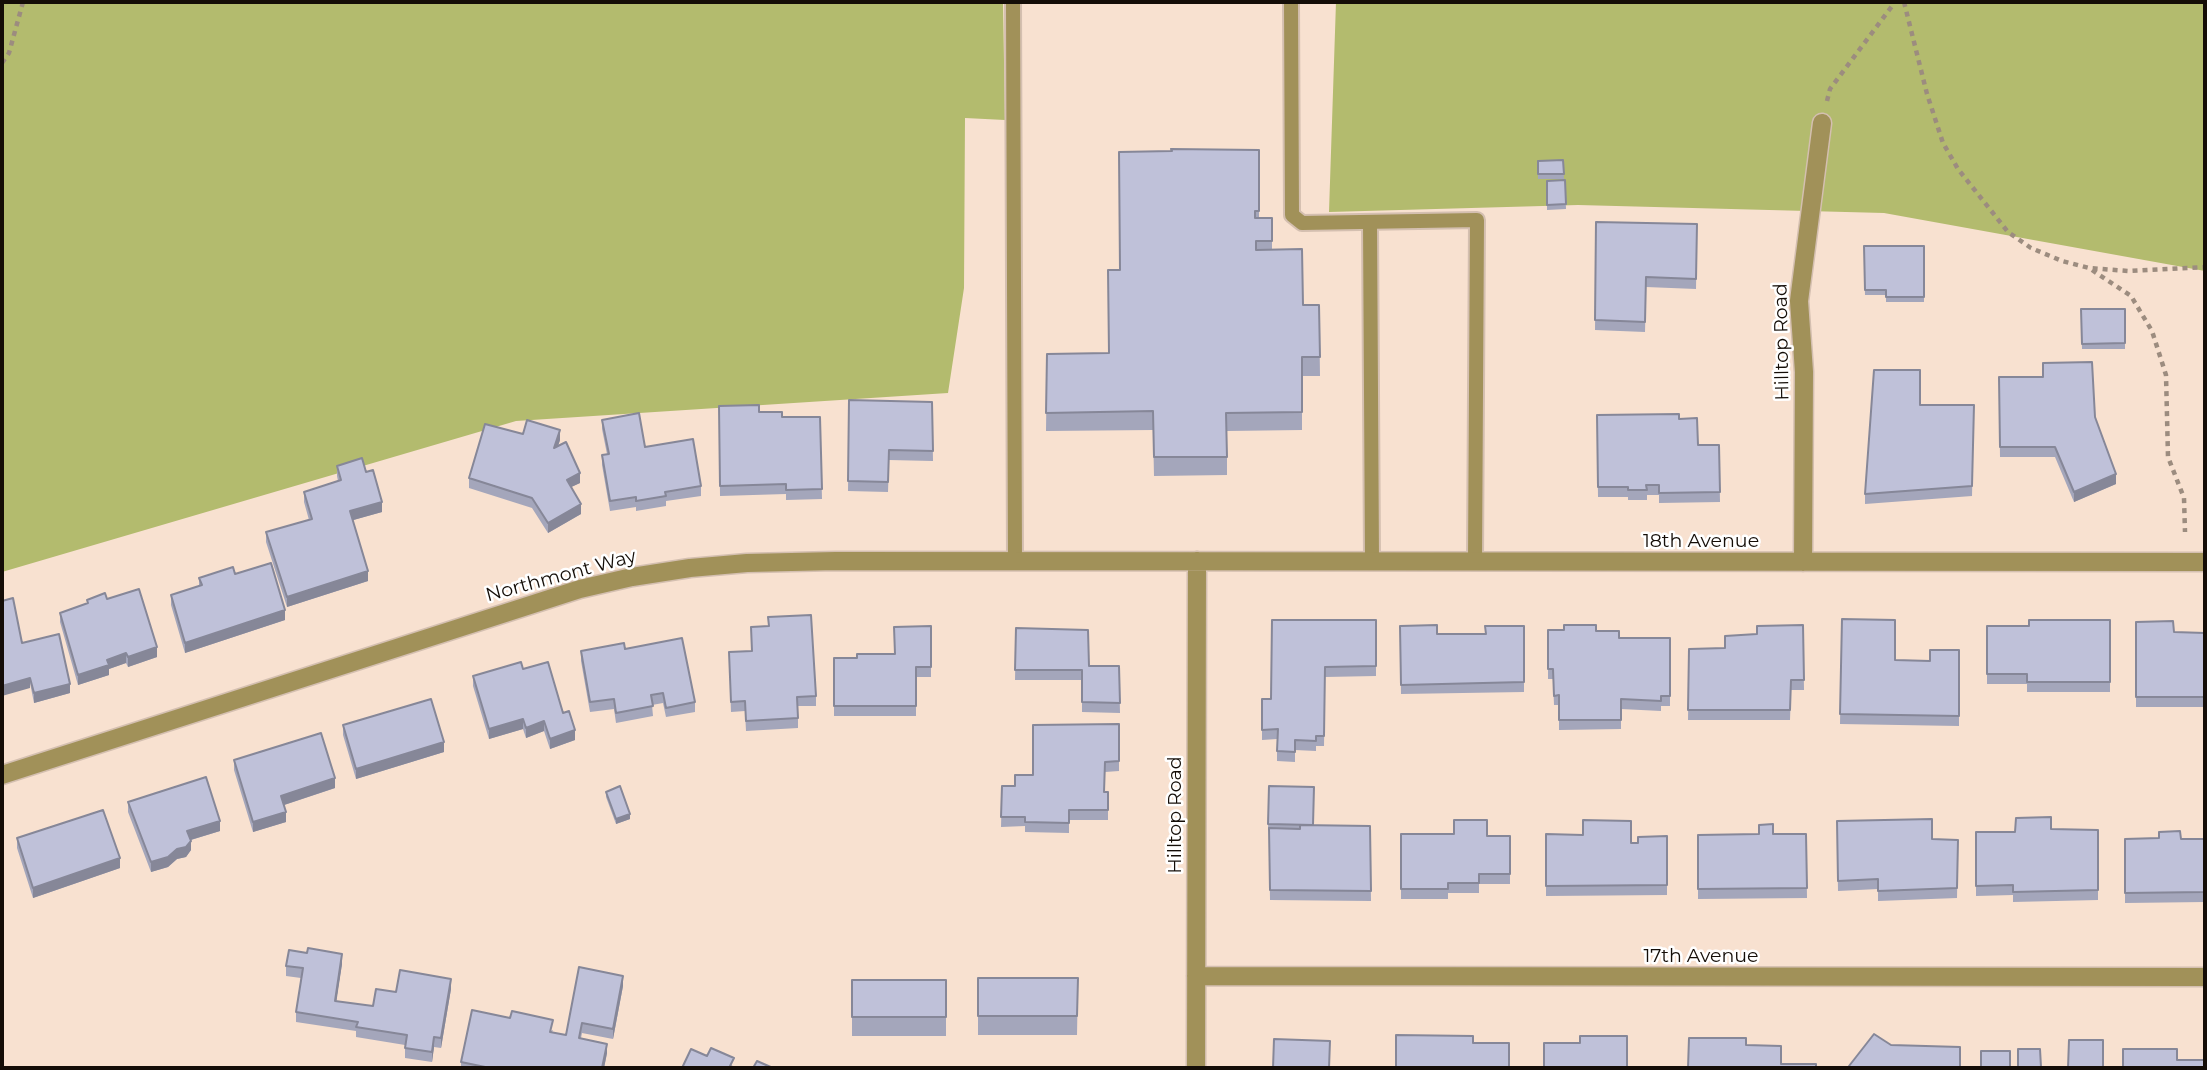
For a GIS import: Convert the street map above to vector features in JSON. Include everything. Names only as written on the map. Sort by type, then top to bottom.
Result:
[{"type":"street","name":"Hilltop Road","points":[[1803,562],[1804,372],[1799,300],[1822,123]]},
{"type":"street","name":"Northmont Way","points":[[2,775],[525,605],[632,577],[747,563],[1197,561]]},
{"type":"street","name":"Hilltop Road","points":[[1196,1068],[1197,561]]},
{"type":"street","name":"18th Avenue","points":[[1197,561],[2205,562]]},
{"type":"street","name":"17th Avenue","points":[[1196,976],[2205,977]]},
{"type":"lane","points":[[1013,2],[1015,561]]},
{"type":"lane","points":[[1291,2],[1292,215],[1302,223],[1477,220],[1475,561]]},
{"type":"lane","points":[[1370,222],[1372,561]]},
{"type":"path","points":[[2,63],[11,45],[23,2]]},
{"type":"path","points":[[1822,123],[1830,89],[1895,2]]},
{"type":"path","points":[[1904,2],[1927,94],[1943,144],[1958,169],[2008,232],[2031,248],[2062,261],[2089,268],[2128,271],[2205,267]]},
{"type":"path","points":[[2089,268],[2131,296],[2152,331],[2165,375],[2168,457],[2184,498],[2185,532]]},
{"type":"green space","points":[[2,2],[1003,2],[1005,120],[965,118],[964,288],[948,393],[516,421],[2,572]]},
{"type":"green space","points":[[1336,2],[2205,2],[2205,271],[1884,213],[1578,205],[1329,212]]},
{"type":"building","points":[[1171,149],[1259,150],[1259,211],[1255,211],[1255,218],[1272,218],[1272,241],[1256,241],[1256,250],[1302,249],[1303,305],[1319,305],[1320,357],[1302,357],[1302,412],[1226,413],[1227,457],[1154,457],[1153,411],[1046,413],[1047,354],[1109,353],[1108,270],[1120,270],[1119,152],[1172,151]]},
{"type":"building","points":[[1563,160],[1564,174],[1538,174],[1538,161]]},
{"type":"building","points":[[1565,180],[1566,204],[1547,205],[1547,181]]},
{"type":"building","points":[[1596,222],[1697,224],[1696,279],[1646,277],[1645,322],[1595,320]]},
{"type":"building","points":[[1864,246],[1924,246],[1924,297],[1886,297],[1886,290],[1865,290]]},
{"type":"building","points":[[2081,309],[2125,309],[2125,343],[2082,344]]},
{"type":"building","points":[[2092,362],[2095,417],[2116,474],[2074,492],[2055,447],[2000,447],[1999,377],[2043,377],[2043,363]]},
{"type":"building","points":[[1874,370],[1920,370],[1920,405],[1974,405],[1972,486],[1865,494]]},
{"type":"building","points":[[849,400],[932,402],[933,451],[889,450],[888,482],[848,481]]},
{"type":"building","points":[[759,405],[759,412],[782,412],[782,417],[820,417],[822,489],[786,490],[786,484],[720,486],[719,406]]},
{"type":"building","points":[[639,413],[645,447],[693,439],[701,486],[665,492],[666,496],[636,501],[636,497],[610,501],[602,455],[609,454],[602,420]]},
{"type":"building","points":[[1679,414],[1679,419],[1697,418],[1698,445],[1719,445],[1720,492],[1659,493],[1659,485],[1646,485],[1647,490],[1598,487],[1597,415]]},
{"type":"building","points":[[527,420],[560,430],[554,448],[566,442],[580,473],[567,480],[581,504],[548,523],[532,498],[469,478],[485,424],[523,434]]},
{"type":"building","points":[[362,458],[366,472],[373,470],[382,502],[350,511],[368,571],[287,597],[266,532],[312,519],[304,492],[341,480],[337,466]]},
{"type":"building","points":[[271,563],[285,610],[185,643],[171,595],[202,585],[199,578],[233,567],[235,574]]},
{"type":"building","points":[[139,589],[157,647],[128,657],[126,653],[107,660],[109,665],[78,675],[60,613],[88,603],[87,600],[105,593],[107,599]]},
{"type":"building","points":[[13,598],[22,643],[59,634],[70,684],[34,693],[30,678],[2,686],[2,601]]},
{"type":"building","points":[[811,615],[816,696],[797,697],[798,718],[746,721],[745,701],[731,702],[729,652],[752,651],[751,627],[769,626],[768,617]]},
{"type":"building","points":[[1842,619],[1895,620],[1895,660],[1930,661],[1930,650],[1959,650],[1959,716],[1840,714]]},
{"type":"building","points":[[1272,620],[1376,620],[1376,666],[1325,667],[1324,736],[1316,736],[1316,741],[1295,740],[1295,752],[1277,751],[1278,729],[1262,730],[1262,699],[1271,699]]},
{"type":"building","points":[[2029,620],[2110,620],[2110,682],[2027,682],[2027,674],[1987,674],[1987,626],[2029,626]]},
{"type":"building","points":[[2173,621],[2174,632],[2205,633],[2205,697],[2136,697],[2136,622]]},
{"type":"building","points":[[1437,625],[1437,634],[1486,634],[1485,626],[1524,626],[1524,682],[1401,685],[1400,626]]},
{"type":"building","points":[[1564,625],[1596,625],[1596,631],[1619,631],[1619,638],[1670,638],[1670,696],[1661,696],[1661,701],[1621,699],[1621,720],[1559,720],[1559,695],[1554,696],[1553,669],[1548,669],[1548,630],[1564,630]]},
{"type":"building","points":[[1803,625],[1804,680],[1791,680],[1790,710],[1688,710],[1689,649],[1725,648],[1725,636],[1757,634],[1757,626]]},
{"type":"building","points":[[931,626],[931,667],[916,667],[916,706],[834,706],[834,658],[857,658],[857,654],[895,654],[894,627]]},
{"type":"building","points":[[1016,628],[1088,630],[1089,666],[1119,666],[1120,703],[1082,702],[1082,670],[1015,670]]},
{"type":"building","points":[[682,638],[695,702],[666,708],[663,693],[651,695],[653,706],[616,713],[614,699],[590,702],[581,651],[624,643],[625,649]]},
{"type":"building","points":[[521,662],[523,669],[548,662],[563,713],[569,711],[575,730],[550,739],[544,721],[526,728],[523,719],[489,729],[473,676]]},
{"type":"building","points":[[431,699],[444,742],[356,769],[343,725]]},
{"type":"building","points":[[1119,724],[1119,761],[1105,762],[1104,792],[1108,792],[1108,810],[1069,810],[1069,823],[1025,822],[1025,817],[1001,817],[1002,786],[1015,786],[1015,775],[1033,775],[1033,725]]},
{"type":"building","points":[[321,733],[335,778],[281,796],[286,812],[253,822],[234,760]]},
{"type":"building","points":[[206,777],[220,821],[187,831],[191,841],[186,847],[177,849],[168,857],[151,862],[128,802]]},
{"type":"building","points":[[620,786],[630,814],[616,819],[606,792]]},
{"type":"building","points":[[1269,786],[1314,787],[1313,825],[1268,824]]},
{"type":"building","points":[[103,810],[120,858],[33,888],[17,838]]},
{"type":"building","points":[[2051,817],[2051,829],[2098,830],[2098,890],[2013,892],[2013,885],[1976,886],[1976,832],[2015,832],[2016,818]]},
{"type":"building","points":[[1932,819],[1932,839],[1958,840],[1957,888],[1878,891],[1878,879],[1838,881],[1837,821]]},
{"type":"building","points":[[1454,820],[1487,820],[1487,836],[1510,836],[1510,874],[1479,874],[1479,883],[1448,883],[1448,889],[1401,889],[1401,834],[1454,834]]},
{"type":"building","points":[[1583,820],[1631,821],[1631,843],[1638,843],[1638,837],[1667,836],[1667,885],[1546,886],[1546,834],[1583,835]]},
{"type":"building","points":[[1773,824],[1773,834],[1806,834],[1807,888],[1698,889],[1698,835],[1759,834],[1759,825]]},
{"type":"building","points":[[1300,825],[1370,826],[1371,891],[1270,890],[1269,828],[1300,829]]},
{"type":"building","points":[[2180,831],[2181,839],[2205,839],[2205,892],[2125,893],[2125,839],[2159,838],[2159,832]]},
{"type":"building","points":[[308,948],[342,954],[335,1001],[373,1006],[376,989],[396,992],[400,970],[451,979],[441,1038],[434,1037],[432,1052],[405,1048],[407,1035],[356,1027],[358,1022],[296,1012],[303,968],[286,966],[289,950],[307,953]]},
{"type":"building","points":[[579,967],[623,976],[613,1029],[582,1023],[579,1038],[607,1044],[602,1068],[490,1068],[461,1062],[472,1010],[510,1018],[512,1011],[553,1020],[550,1032],[566,1035]]},
{"type":"building","points":[[978,978],[1078,978],[1077,1016],[978,1016]]},
{"type":"building","points":[[852,980],[946,980],[946,1017],[852,1017]]},
{"type":"building","points":[[1874,1034],[1891,1045],[1960,1047],[1960,1068],[1849,1066]]},
{"type":"building","points":[[1396,1035],[1473,1036],[1473,1043],[1509,1043],[1509,1068],[1396,1068]]},
{"type":"building","points":[[1580,1036],[1627,1036],[1627,1068],[1544,1068],[1544,1043],[1580,1043]]},
{"type":"building","points":[[1689,1038],[1746,1038],[1746,1045],[1781,1046],[1781,1064],[1816,1064],[1816,1068],[1688,1068]]},
{"type":"building","points":[[1274,1039],[1330,1041],[1329,1068],[1273,1068]]},
{"type":"building","points":[[2069,1040],[2103,1040],[2103,1068],[2068,1068]]},
{"type":"building","points":[[711,1048],[734,1058],[730,1066],[735,1068],[682,1068],[691,1049],[707,1056]]},
{"type":"building","points":[[2018,1049],[2040,1049],[2041,1067],[2056,1067],[2056,1068],[2018,1068]]},
{"type":"building","points":[[2123,1049],[2177,1049],[2177,1060],[2205,1060],[2205,1068],[2123,1068]]},
{"type":"building","points":[[1981,1051],[2010,1051],[2010,1068],[1981,1068]]},
{"type":"building","points":[[757,1061],[773,1068],[753,1068]]}]
